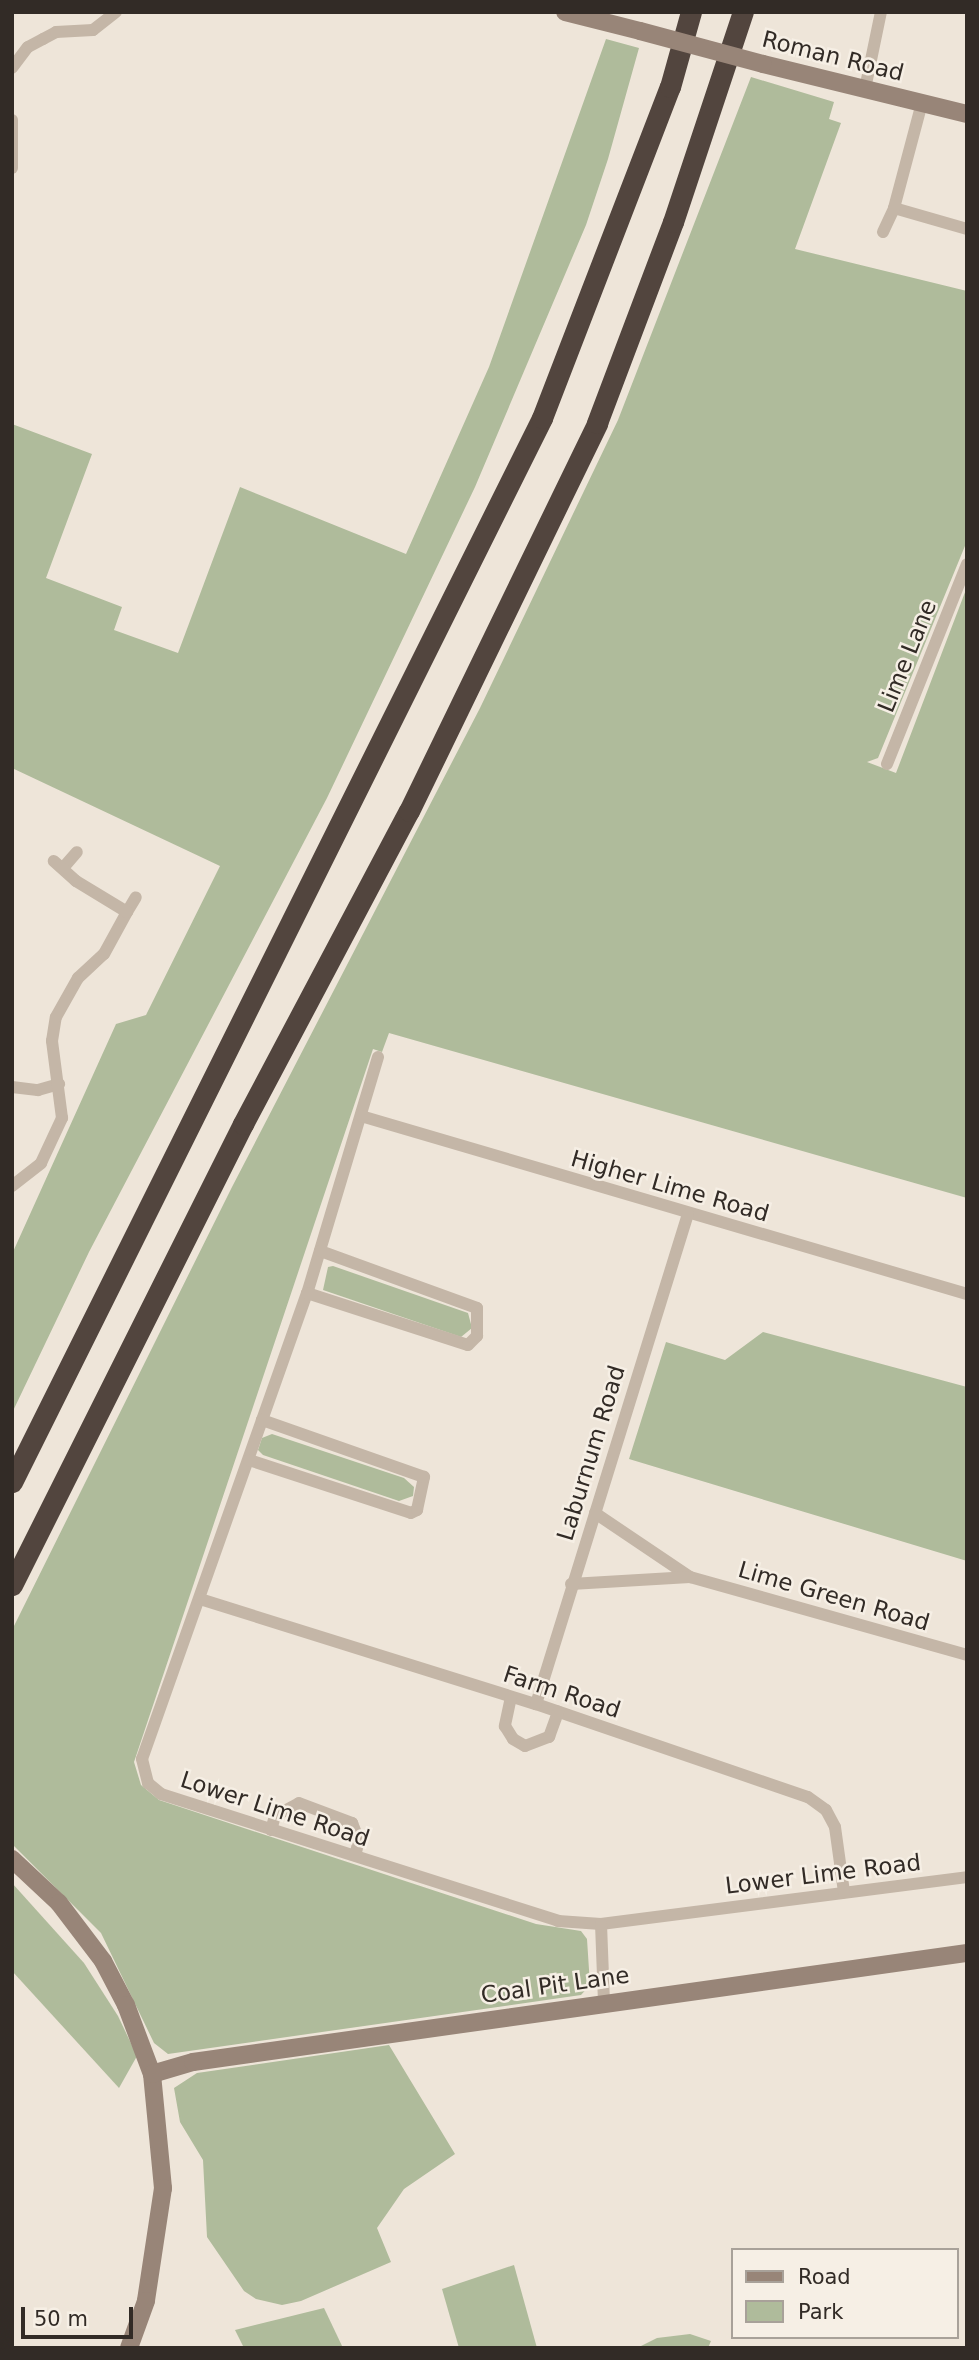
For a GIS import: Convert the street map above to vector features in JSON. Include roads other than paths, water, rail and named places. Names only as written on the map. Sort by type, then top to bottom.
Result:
[{"type":"highway","points":[[12,1482],[542,418],[670,88],[691,12]]},
{"type":"highway","points":[[12,1585],[243,1124],[409,811],[597,423],[673,222],[743,12]]},
{"type":"street","points":[[12,68],[28,47],[56,32],[93,30],[116,12]]},
{"type":"street","name":"Roman Road","points":[[565,12],[967,114]]},
{"type":"street","points":[[865,89],[881,12]]},
{"type":"street","points":[[883,232],[894,208],[922,103]]},
{"type":"street","points":[[12,120],[12,168]]},
{"type":"street","points":[[894,208],[967,229]]},
{"type":"street","name":"Lime Lane","points":[[887,764],[967,564]]},
{"type":"street","points":[[77,852],[59,865],[127,912]]},
{"type":"street","points":[[12,1186],[40,1163],[58,1130],[64,1110],[52,1041],[56,1017],[78,978],[104,954],[136,897]]},
{"type":"street","name":"Lower Lime Road","points":[[378,1056],[307,1293],[142,1771],[161,1794],[558,1921],[601,1924],[967,1877]]},
{"type":"street","points":[[12,1087],[38,1090],[59,1084]]},
{"type":"street","name":"Higher Lime Road","points":[[361,1116],[967,1294]]},
{"type":"street","name":"Laburnum Road","points":[[536,1704],[571,1584],[688,1214]]},
{"type":"street","points":[[307,1293],[468,1345],[477,1336],[477,1308],[320,1251]]},
{"type":"street","points":[[249,1460],[411,1513],[417,1510],[424,1477],[262,1420]]},
{"type":"street","name":"Lime Green Road","points":[[595,1513],[690,1577],[967,1656]]},
{"type":"street","name":"Lime Green Road","points":[[571,1584],[690,1577]]},
{"type":"street","name":"Farm Road","points":[[200,1599],[536,1704],[808,1797],[826,1810],[835,1827],[844,1892]]},
{"type":"street","points":[[512,1697],[505,1726],[513,1739],[525,1746],[549,1737],[558,1712]]},
{"type":"street","points":[[271,1830],[275,1816],[299,1803],[352,1823],[359,1840],[355,1856]]},
{"type":"street","points":[[12,1859],[59,1903],[103,1961],[126,2005],[152,2074],[163,2188],[148,2291],[130,2348]]},
{"type":"street","points":[[601,1924],[604,2002]]},
{"type":"street","name":"Coal Pit Lane","points":[[152,2074],[193,2062],[967,1953]]}]
